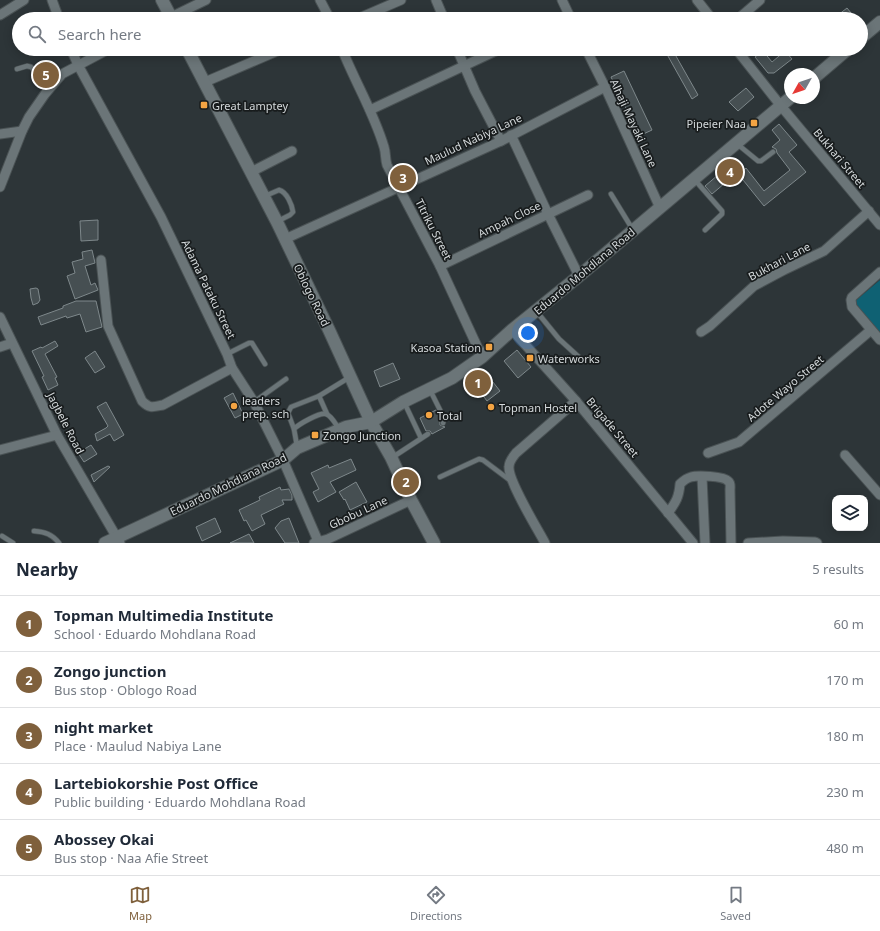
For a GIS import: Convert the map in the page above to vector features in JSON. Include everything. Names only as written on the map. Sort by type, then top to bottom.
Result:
[{"type":"main road","points":[[162,0],[167,12]]},
{"type":"main road","points":[[868,32],[880,22]]},
{"type":"main road","name":"Oblogo Road","points":[[191,56],[277,222],[371,422],[392,457],[411,500],[434,543]]},
{"type":"main road","points":[[820,73],[840,56]]},
{"type":"main road","name":"Eduardo Mohdlana Road","points":[[105,543],[119,540],[283,460],[297,448],[346,427],[371,422],[403,402],[452,378],[482,357],[512,330],[579,276],[784,104]]},
{"type":"street","points":[[0,15],[24,0]]},
{"type":"street","points":[[52,0],[57,12]]},
{"type":"street","points":[[182,12],[206,0]]},
{"type":"street","points":[[320,0],[326,12]]},
{"type":"street","points":[[374,12],[402,0]]},
{"type":"street","points":[[436,0],[441,12]]},
{"type":"street","points":[[562,0],[565,12]]},
{"type":"street","points":[[697,0],[706,12]]},
{"type":"street","points":[[746,12],[760,0]]},
{"type":"street","name":"Adama Pataku Street","points":[[74,56],[161,217],[227,354],[232,368],[254,402],[322,542]]},
{"type":"street","points":[[0,187],[28,117],[50,87],[62,74],[95,56]]},
{"type":"street","points":[[205,82],[266,56]]},
{"type":"street","name":"Titriku Street","points":[[345,56],[370,110],[384,147],[385,160],[440,266],[482,357]]},
{"type":"street","points":[[460,56],[475,92],[501,141]]},
{"type":"street","points":[[370,110],[486,56]]},
{"type":"street","name":"Alhaji Mayaki Lane","points":[[589,56],[660,208]]},
{"type":"street","name":"Bukhari Street","points":[[743,56],[784,100]]},
{"type":"street","name":"Maulud Nabiya Lane","points":[[285,239],[501,141],[604,87]]},
{"type":"street","name":"Bukhari Street","points":[[788,104],[880,225]]},
{"type":"street","points":[[0,134],[22,130]]},
{"type":"street","points":[[512,135],[548,214],[579,276]]},
{"type":"street","points":[[251,172],[292,152]]},
{"type":"street","name":"Ampah Close","points":[[440,266],[588,195]]},
{"type":"street","name":"Bukhari Lane","points":[[701,332],[710,326],[754,286],[784,270],[824,252],[869,211]]},
{"type":"street","points":[[101,260],[108,326],[142,401],[148,406],[152,407],[163,405],[232,368]]},
{"type":"street","points":[[880,272],[850,300],[852,307],[880,340]]},
{"type":"street","name":"Jagbele Road","points":[[0,317],[57,435],[119,540]]},
{"type":"street","name":"Brigade Street","points":[[512,330],[576,401],[693,543]]},
{"type":"street","name":"Adote Wayo Street","points":[[708,452],[739,442],[871,330]]},
{"type":"street","points":[[0,347],[12,343]]},
{"type":"street","points":[[545,543],[512,482],[509,466],[516,453],[576,401]]},
{"type":"street","points":[[0,450],[57,435]]},
{"type":"street","points":[[845,456],[878,489]]},
{"type":"street","points":[[668,513],[679,495],[680,484],[691,476],[720,477],[727,479],[730,482],[731,543]]},
{"type":"street","points":[[693,543],[703,543],[702,477]]},
{"type":"street","name":"Gbobu Lane","points":[[322,542],[411,500]]},
{"type":"street","points":[[748,543],[817,543]]},
{"type":"lane","points":[[17,69],[29,66],[50,87]]},
{"type":"lane","points":[[736,143],[761,161],[773,152]]},
{"type":"lane","points":[[694,179],[722,211],[722,214],[705,230]]},
{"type":"lane","points":[[264,197],[279,190],[286,194],[293,212],[277,222]]},
{"type":"lane","points":[[611,194],[633,230]]},
{"type":"lane","points":[[536,310],[559,339],[581,359]]},
{"type":"lane","points":[[227,354],[249,343],[252,343],[265,364]]},
{"type":"lane","points":[[297,448],[294,429],[288,413],[289,410],[292,407],[319,396],[350,377]]},
{"type":"lane","points":[[254,402],[286,379]]},
{"type":"lane","points":[[430,390],[444,418],[443,423]]},
{"type":"lane","points":[[319,396],[327,414],[339,430]]},
{"type":"lane","points":[[403,402],[421,438]]},
{"type":"lane","points":[[294,429],[302,423],[322,414],[327,414]]},
{"type":"lane","points":[[392,457],[428,434]]},
{"type":"lane","points":[[440,477],[479,458],[512,482]]},
{"type":"lane","points":[[34,531],[50,534],[55,537],[59,543]]},
{"type":"lane","points":[[2,536],[13,543]]},
{"type":"shaded area","points":[[880,280],[880,334],[854,302]]},
{"type":"building","points":[[847,8],[850,12],[842,12]]},
{"type":"building","points":[[668,56],[676,56],[698,95],[692,99]]},
{"type":"building","points":[[767,56],[772,62],[779,56],[789,56],[792,59],[774,73],[768,73],[755,57]]},
{"type":"building","points":[[624,71],[652,130],[639,136],[611,77]]},
{"type":"building","points":[[746,88],[754,97],[738,111],[729,102]]},
{"type":"building","points":[[779,124],[797,145],[789,152],[806,172],[764,206],[739,175],[746,168],[764,191],[790,170],[777,153],[776,149],[772,147],[780,140],[772,130]]},
{"type":"building","points":[[405,172],[407,177],[401,180],[399,174]]},
{"type":"building","points":[[718,175],[725,183],[712,194],[705,186]]},
{"type":"building","points":[[98,220],[98,240],[81,241],[80,221]]},
{"type":"building","points":[[92,250],[95,263],[85,266],[91,285],[95,283],[98,290],[75,299],[67,276],[75,273],[72,262],[83,259],[82,252]]},
{"type":"building","points":[[30,289],[38,289],[40,300],[38,303],[33,305]]},
{"type":"building","points":[[76,301],[96,301],[102,327],[86,332],[80,314],[67,318],[66,316],[41,325],[38,317],[63,308],[63,306]]},
{"type":"building","points":[[55,341],[58,346],[45,354],[57,377],[55,378],[58,385],[48,390],[42,377],[44,376],[32,351],[41,347],[42,348]]},
{"type":"building","points":[[517,350],[531,367],[518,378],[504,361]]},
{"type":"building","points":[[95,351],[105,367],[95,373],[85,358]]},
{"type":"building","points":[[393,363],[400,379],[380,387],[374,371]]},
{"type":"building","points":[[485,372],[500,391],[487,401],[473,382]]},
{"type":"building","name":"leaders prep. sch","points":[[233,393],[243,414],[235,418],[224,398]]},
{"type":"building","points":[[106,402],[124,435],[114,441],[110,434],[97,441],[95,434],[108,426],[97,407]]},
{"type":"building","points":[[436,410],[440,419],[440,425],[445,427],[432,434],[430,431],[426,431],[420,418]]},
{"type":"building","points":[[91,445],[97,454],[84,462],[78,453]]},
{"type":"building","points":[[351,459],[356,470],[330,482],[336,492],[318,502],[313,492],[319,489],[311,473],[328,465],[329,468]]},
{"type":"building","points":[[108,466],[110,467],[94,482],[91,475]]},
{"type":"building","points":[[356,482],[367,502],[350,510],[345,499],[344,500],[339,492]]},
{"type":"building","points":[[280,487],[281,490],[289,489],[292,495],[292,500],[282,500],[284,504],[261,515],[265,524],[252,531],[246,520],[244,521],[239,510],[260,500],[259,497]]},
{"type":"building","points":[[215,518],[221,532],[202,541],[196,527]]},
{"type":"building","points":[[289,518],[299,543],[285,543],[275,528],[281,521]]},
{"type":"building","points":[[249,534],[254,543],[230,543]]},
{"type":"place","name":"Abossey Okai","points":[[46,75]]},
{"type":"place","name":"Great Lamptey","points":[[204,105]]},
{"type":"place","name":"Pipeier Naa","points":[[754,123]]},
{"type":"place","name":"Lartebiokorshie Post Office","points":[[730,172]]},
{"type":"place","name":"night market","points":[[403,178]]},
{"type":"place","name":"Kasoa Station","points":[[489,347]]},
{"type":"place","name":"Waterworks","points":[[530,358]]},
{"type":"place","name":"Topman Multimedia Institute","points":[[478,383]]},
{"type":"place","name":"leaders prep. sch","points":[[234,406]]},
{"type":"place","name":"Topman Hostel","points":[[491,407]]},
{"type":"place","name":"Total","points":[[429,415]]},
{"type":"place","name":"Zongo Junction","points":[[315,435]]},
{"type":"place","name":"Zongo junction","points":[[406,482]]}]
